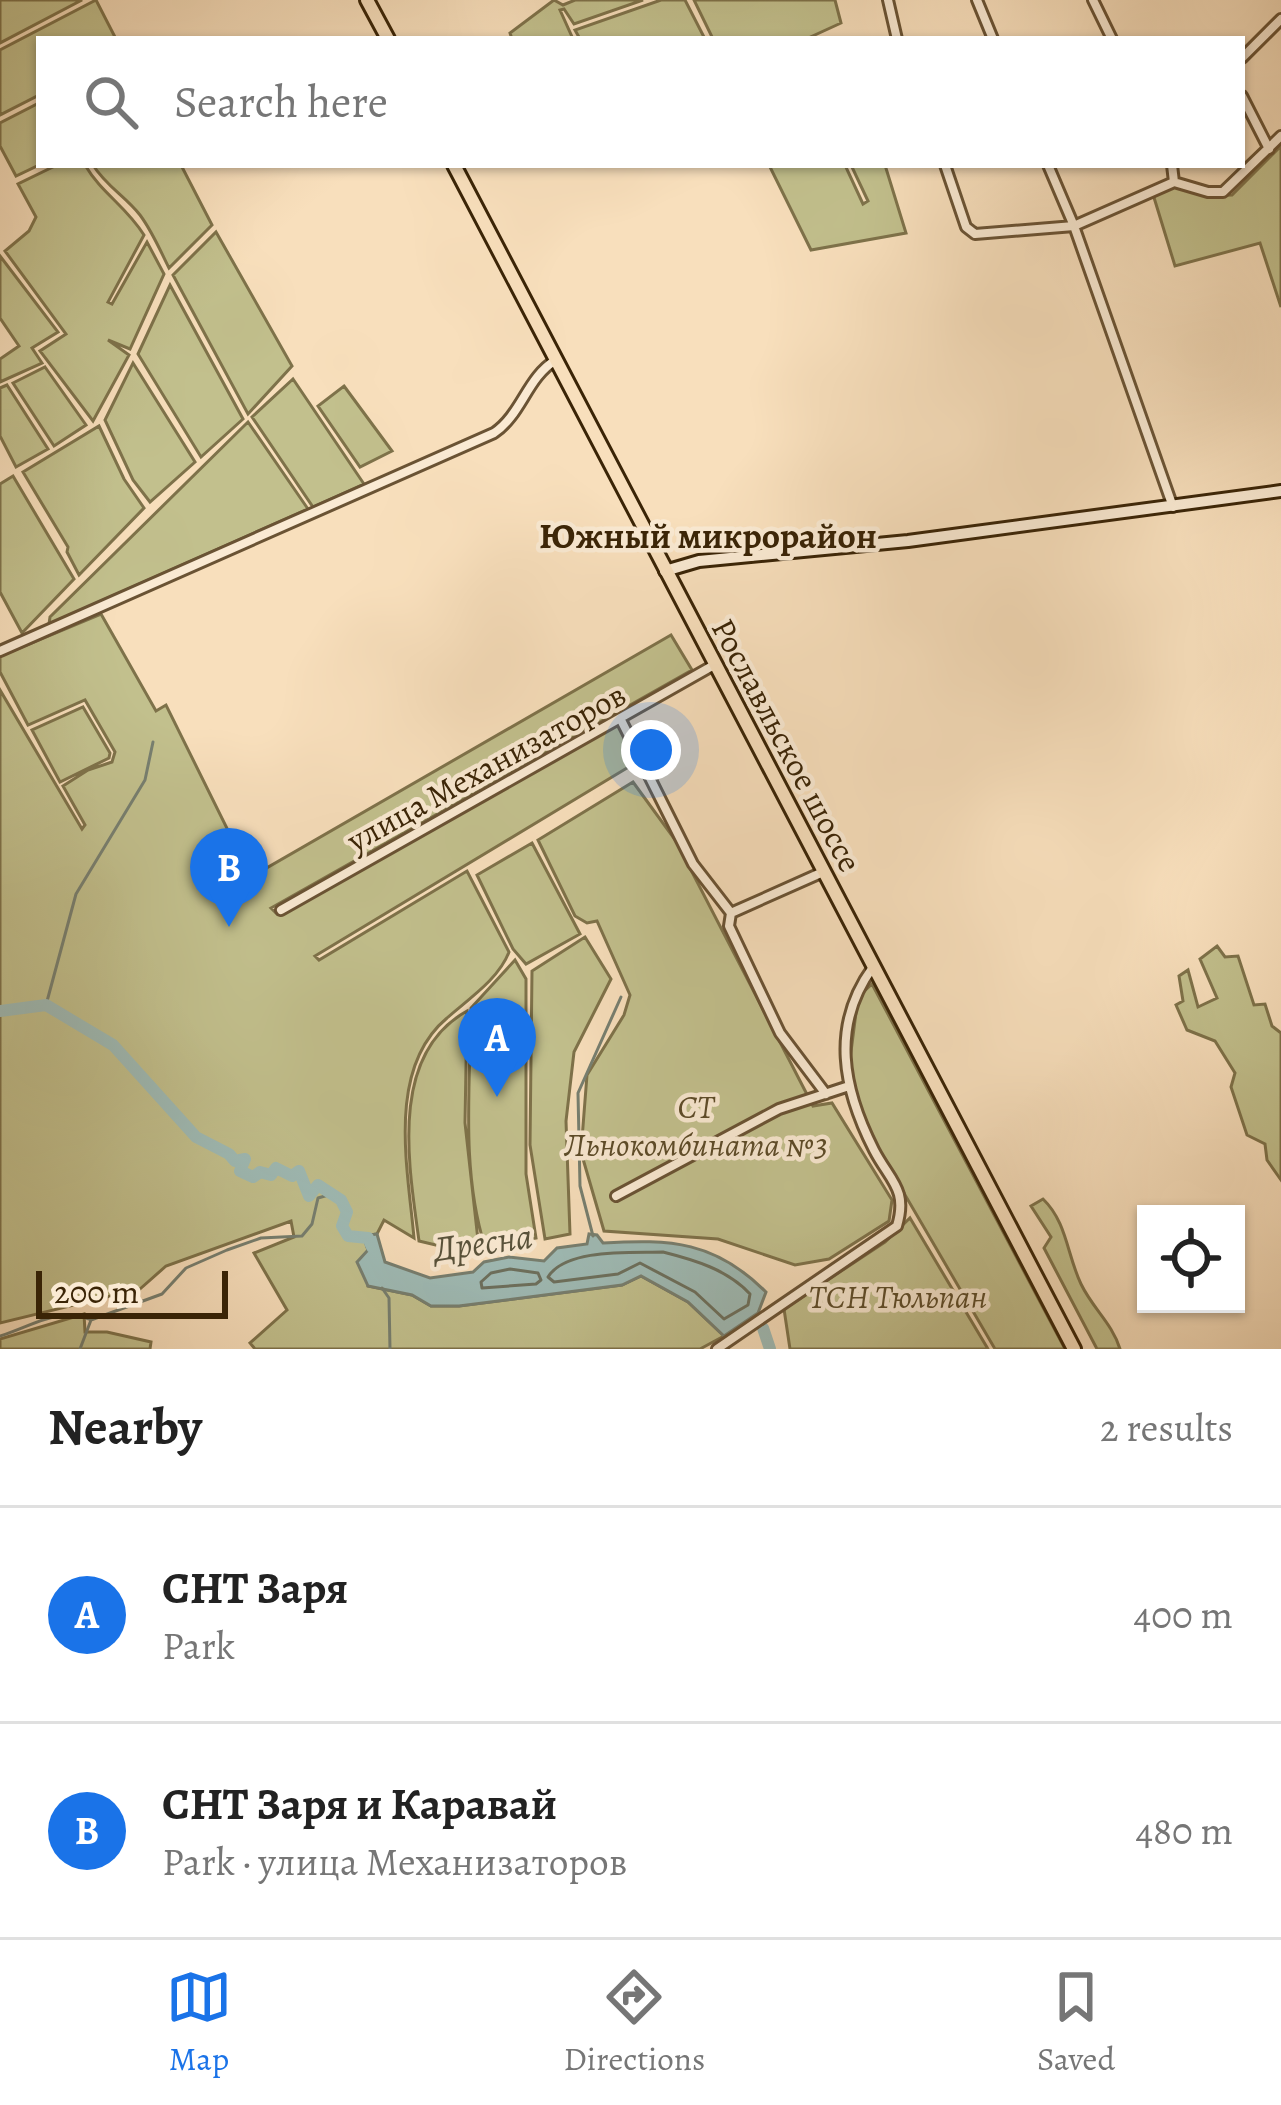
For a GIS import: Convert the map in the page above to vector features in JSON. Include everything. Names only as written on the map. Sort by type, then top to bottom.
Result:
[{"type":"main road","points":[[367,0],[386,36]]},
{"type":"main road","name":"Рославльское шоссе","points":[[456,168],[1074,1349]]},
{"type":"street","points":[[888,0],[894,36]]},
{"type":"street","points":[[977,0],[993,36]]},
{"type":"street","points":[[1094,0],[1111,36]]},
{"type":"street","points":[[1245,55],[1281,19]]},
{"type":"street","points":[[1245,102],[1269,148]]},
{"type":"street","points":[[946,168],[966,227],[975,234],[1074,226],[1174,182],[1223,192],[1281,136]]},
{"type":"street","points":[[1049,168],[1174,508]]},
{"type":"street","points":[[1172,168],[1174,182]]},
{"type":"street","points":[[0,651],[494,433],[512,418],[542,368],[556,360]]},
{"type":"street","points":[[665,571],[699,561],[908,541],[1281,491]]},
{"type":"street","name":"улица Механизаторов","points":[[281,910],[714,664]]},
{"type":"street","points":[[621,720],[693,864],[731,913],[730,926],[780,1033],[826,1094]]},
{"type":"street","points":[[731,913],[823,872]]},
{"type":"street","points":[[716,1349],[896,1226],[903,1205],[898,1189],[875,1153],[846,1087],[848,1026],[855,991],[874,966]]},
{"type":"street","points":[[616,1196],[779,1109],[846,1087]]},
{"type":"green space","points":[[0,0],[82,0],[0,43]]},
{"type":"green space","points":[[96,0],[114,36],[36,36],[36,97],[0,115],[0,50]]},
{"type":"green space","points":[[554,0],[563,5],[575,0],[643,0],[574,24],[560,10],[572,36],[510,33]]},
{"type":"green space","points":[[661,0],[685,0],[703,36],[578,36],[575,30]]},
{"type":"green space","points":[[694,0],[835,0],[841,23],[813,36],[712,36]]},
{"type":"green space","points":[[36,105],[36,166],[16,176],[0,146],[0,123]]},
{"type":"green space","points":[[1281,146],[1281,307],[1260,243],[1175,266],[1152,191],[1180,184],[1205,196],[1232,195]]},
{"type":"green space","points":[[51,168],[87,168],[129,215],[144,235],[108,302],[112,304],[147,242],[164,274],[130,349],[108,340],[129,355],[93,421],[40,351],[66,334],[5,251],[29,231],[36,217],[18,184]]},
{"type":"green space","points":[[95,168],[183,168],[212,225],[169,268],[140,215]]},
{"type":"green space","points":[[770,168],[846,168],[863,204],[868,201],[852,168],[886,168],[906,233],[811,250]]},
{"type":"green space","points":[[216,232],[292,366],[248,414],[173,275]]},
{"type":"green space","points":[[0,256],[58,332],[32,348],[42,363],[0,382],[0,359],[19,346],[0,318]]},
{"type":"green space","points":[[170,285],[243,419],[201,457],[138,354]]},
{"type":"green space","points":[[133,363],[195,462],[150,502],[133,480],[105,420]]},
{"type":"green space","points":[[45,367],[86,425],[54,446],[13,383]]},
{"type":"green space","points":[[293,379],[364,484],[313,507],[252,417]]},
{"type":"green space","points":[[7,385],[48,449],[16,467],[0,436],[0,388]]},
{"type":"green space","points":[[344,386],[392,451],[360,467],[318,406]]},
{"type":"green space","points":[[248,422],[308,509],[49,624],[50,617]]},
{"type":"green space","points":[[99,426],[144,508],[79,575],[68,547],[23,472]]},
{"type":"green space","points":[[13,476],[74,579],[22,633],[0,592],[0,484]]},
{"type":"green space","points":[[101,614],[156,711],[166,705],[251,877],[671,635],[692,670],[271,908],[277,914],[617,720],[637,762],[315,956],[319,960],[467,871],[509,952],[490,980],[428,1039],[415,1064],[405,1121],[414,1238],[384,1220],[377,1234],[364,1236],[368,1286],[412,1295],[431,1306],[459,1306],[622,1285],[641,1276],[688,1302],[724,1336],[700,1349],[255,1349],[250,1343],[287,1310],[254,1253],[294,1237],[291,1221],[166,1266],[140,1289],[0,1323],[0,690],[82,829],[85,825],[63,786],[112,762],[115,752],[85,700],[28,725],[0,672],[0,656]]},
{"type":"green space","points":[[83,707],[109,758],[60,782],[32,730]]},
{"type":"green space","name":"СТ Льнокомбината №3","points":[[633,782],[676,841],[813,1106],[832,1103],[892,1200],[889,1221],[829,1259],[795,1265],[718,1239],[604,1231],[581,1152],[587,1075],[624,1015],[630,995],[597,921],[587,923],[575,916],[538,840]]},
{"type":"green space","points":[[532,843],[580,934],[526,964],[513,949],[477,875]]},
{"type":"green space","points":[[585,937],[611,979],[574,1052],[566,1121],[570,1234],[545,1239],[530,1145],[532,971]]},
{"type":"green space","points":[[1217,946],[1225,957],[1238,956],[1254,1005],[1265,1004],[1272,1026],[1281,1033],[1281,1180],[1267,1160],[1265,1144],[1247,1135],[1231,1087],[1235,1073],[1215,1041],[1187,1030],[1176,1005],[1183,1001],[1179,976],[1188,970],[1198,1007],[1217,998],[1200,959]]},
{"type":"green space","points":[[515,960],[526,979],[526,1174],[536,1238],[485,1247],[470,1159],[471,1008]]},
{"type":"green space","name":"ТСН Тюльпан","points":[[872,984],[1065,1349],[995,1349],[863,1123],[848,1075],[858,997]]},
{"type":"green space","points":[[467,1011],[465,1123],[479,1249],[465,1252],[419,1241],[409,1147],[414,1083],[425,1055],[442,1030]]},
{"type":"green space","points":[[1043,1199],[1062,1228],[1081,1284],[1120,1349],[1097,1349],[1044,1248],[1051,1237],[1031,1206]]},
{"type":"green space","name":"ТСН Тюльпан","points":[[910,1218],[988,1349],[790,1349],[784,1309],[885,1242]]},
{"type":"green space","points":[[84,1314],[85,1332],[151,1342],[150,1349],[0,1349],[0,1339]]},
{"type":"water","points":[[377,1234],[385,1262],[430,1278],[473,1272],[484,1262],[509,1257],[544,1261],[557,1248],[587,1244],[589,1234],[603,1243],[671,1243],[710,1253],[766,1292],[758,1313],[724,1336],[688,1302],[641,1276],[622,1285],[431,1306],[412,1295],[368,1286],[357,1262],[368,1250],[363,1236]]},
{"type":"waterway","points":[[46,1005],[76,894],[145,780],[153,742]]},
{"type":"waterway","points":[[593,1236],[580,1186],[578,1093],[621,997]]},
{"type":"waterway","name":"Дресна","points":[[0,1011],[46,1005],[113,1045],[196,1137],[235,1161],[245,1159],[240,1171],[253,1177],[260,1172],[271,1175],[276,1168],[292,1176],[299,1171],[309,1196],[318,1185],[341,1200],[347,1212],[342,1226],[348,1236],[368,1238],[372,1247]]},
{"type":"waterway","points":[[80,1349],[91,1320],[162,1294],[186,1268],[261,1238],[302,1236],[312,1224],[318,1198],[332,1194]]},
{"type":"waterway","points":[[382,1288],[389,1298],[390,1349]]},
{"type":"waterway","points":[[0,1336],[55,1317],[89,1319]]},
{"type":"waterway","name":"Дресна","points":[[763,1328],[770,1349]]},
{"type":"place","name":"СНТ Заря и Каравай","points":[[229,927]]},
{"type":"place","name":"СНТ Заря","points":[[497,1097]]},
{"type":"district","name":"Южный микрорайон","points":[[708,535]]}]
